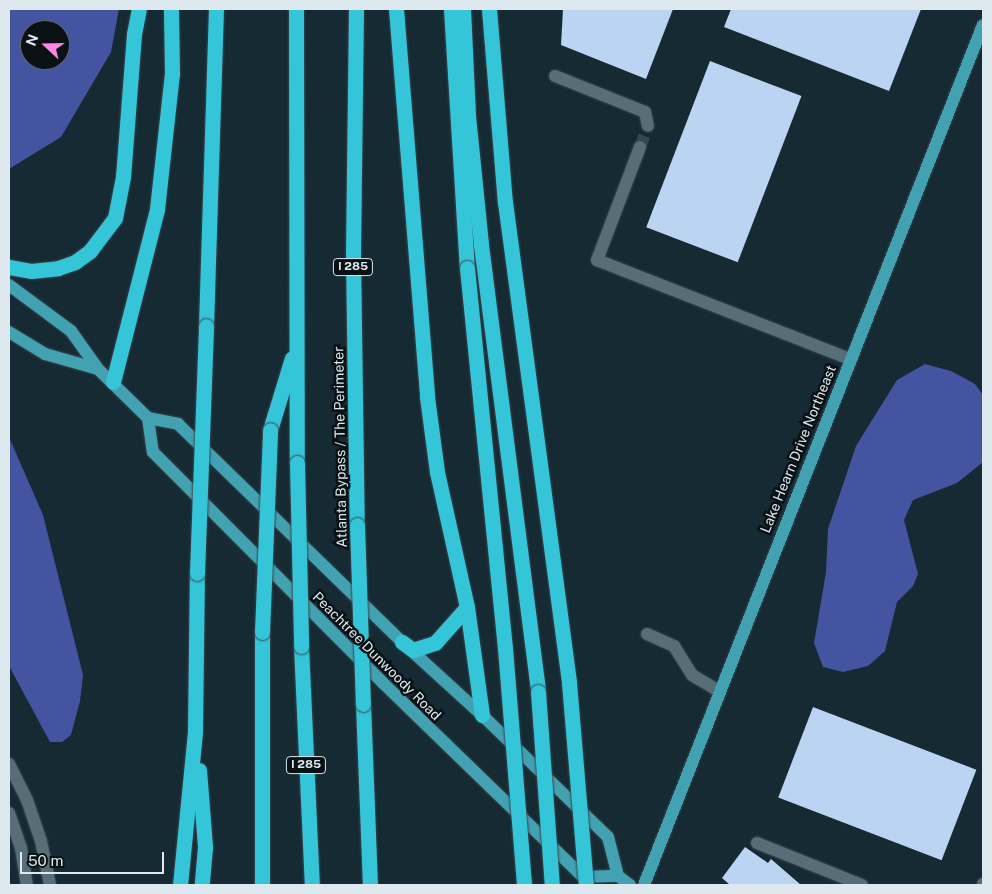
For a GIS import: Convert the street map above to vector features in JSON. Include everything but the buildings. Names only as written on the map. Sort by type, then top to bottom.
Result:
[{"type":"highway","points":[[9,266],[32,271],[58,268],[75,262],[90,252],[115,218],[123,177],[134,34],[139,9]]},
{"type":"highway","points":[[113,382],[157,209],[172,74],[171,9]]},
{"type":"highway","points":[[202,885],[204,848],[195,731],[196,573],[216,9]]},
{"type":"highway","name":"I 285","points":[[296,9],[297,463],[301,646],[312,885]]},
{"type":"highway","name":"Atlanta Bypass / The Perimeter","points":[[356,9],[353,265],[358,525],[370,885]]},
{"type":"highway","points":[[396,9],[427,397],[437,472],[467,607],[482,715]]},
{"type":"highway","points":[[451,9],[467,268],[504,648],[524,885]]},
{"type":"highway","points":[[463,9],[468,116],[481,245],[538,692],[552,885]]},
{"type":"highway","points":[[489,9],[505,202],[569,683],[586,885]]},
{"type":"highway","points":[[262,885],[262,632],[270,430],[297,343]]},
{"type":"highway","points":[[402,642],[413,650],[435,643],[467,607]]},
{"type":"highway","points":[[180,885],[195,731]]},
{"type":"main road","name":"Lake Hearn Drive Northeast","points":[[644,885],[983,25]]},
{"type":"main road","points":[[9,285],[71,331],[98,369],[148,418]]},
{"type":"main road","points":[[9,332],[45,354],[98,369]]},
{"type":"main road","name":"Peachtree Dunwoody Road","points":[[148,418],[178,424],[402,642],[482,715],[608,836],[618,876],[583,877],[382,682],[153,452],[148,418]]},
{"type":"main road","points":[[618,876],[630,885]]},
{"type":"street","points":[[555,76],[645,112],[648,126]]},
{"type":"street","points":[[640,147],[597,260],[850,359]]},
{"type":"street","points":[[647,634],[674,646],[692,676],[719,691]]},
{"type":"street","points":[[9,764],[27,800],[41,841],[50,885]]},
{"type":"street","points":[[9,813],[21,848],[27,885]]},
{"type":"street","points":[[757,843],[862,885]]},
{"type":"water","points":[[9,9],[119,9],[111,52],[61,137],[9,169]]},
{"type":"water","points":[[925,364],[951,371],[975,384],[983,395],[983,462],[957,483],[913,500],[904,520],[918,574],[913,586],[897,602],[885,651],[868,666],[843,672],[823,667],[814,643],[826,572],[828,529],[856,446],[897,380]]},
{"type":"water","points":[[9,437],[43,515],[83,675],[80,701],[71,735],[62,742],[50,742],[9,666]]},
{"type":"tunnel","points":[[640,147],[648,126]]}]
